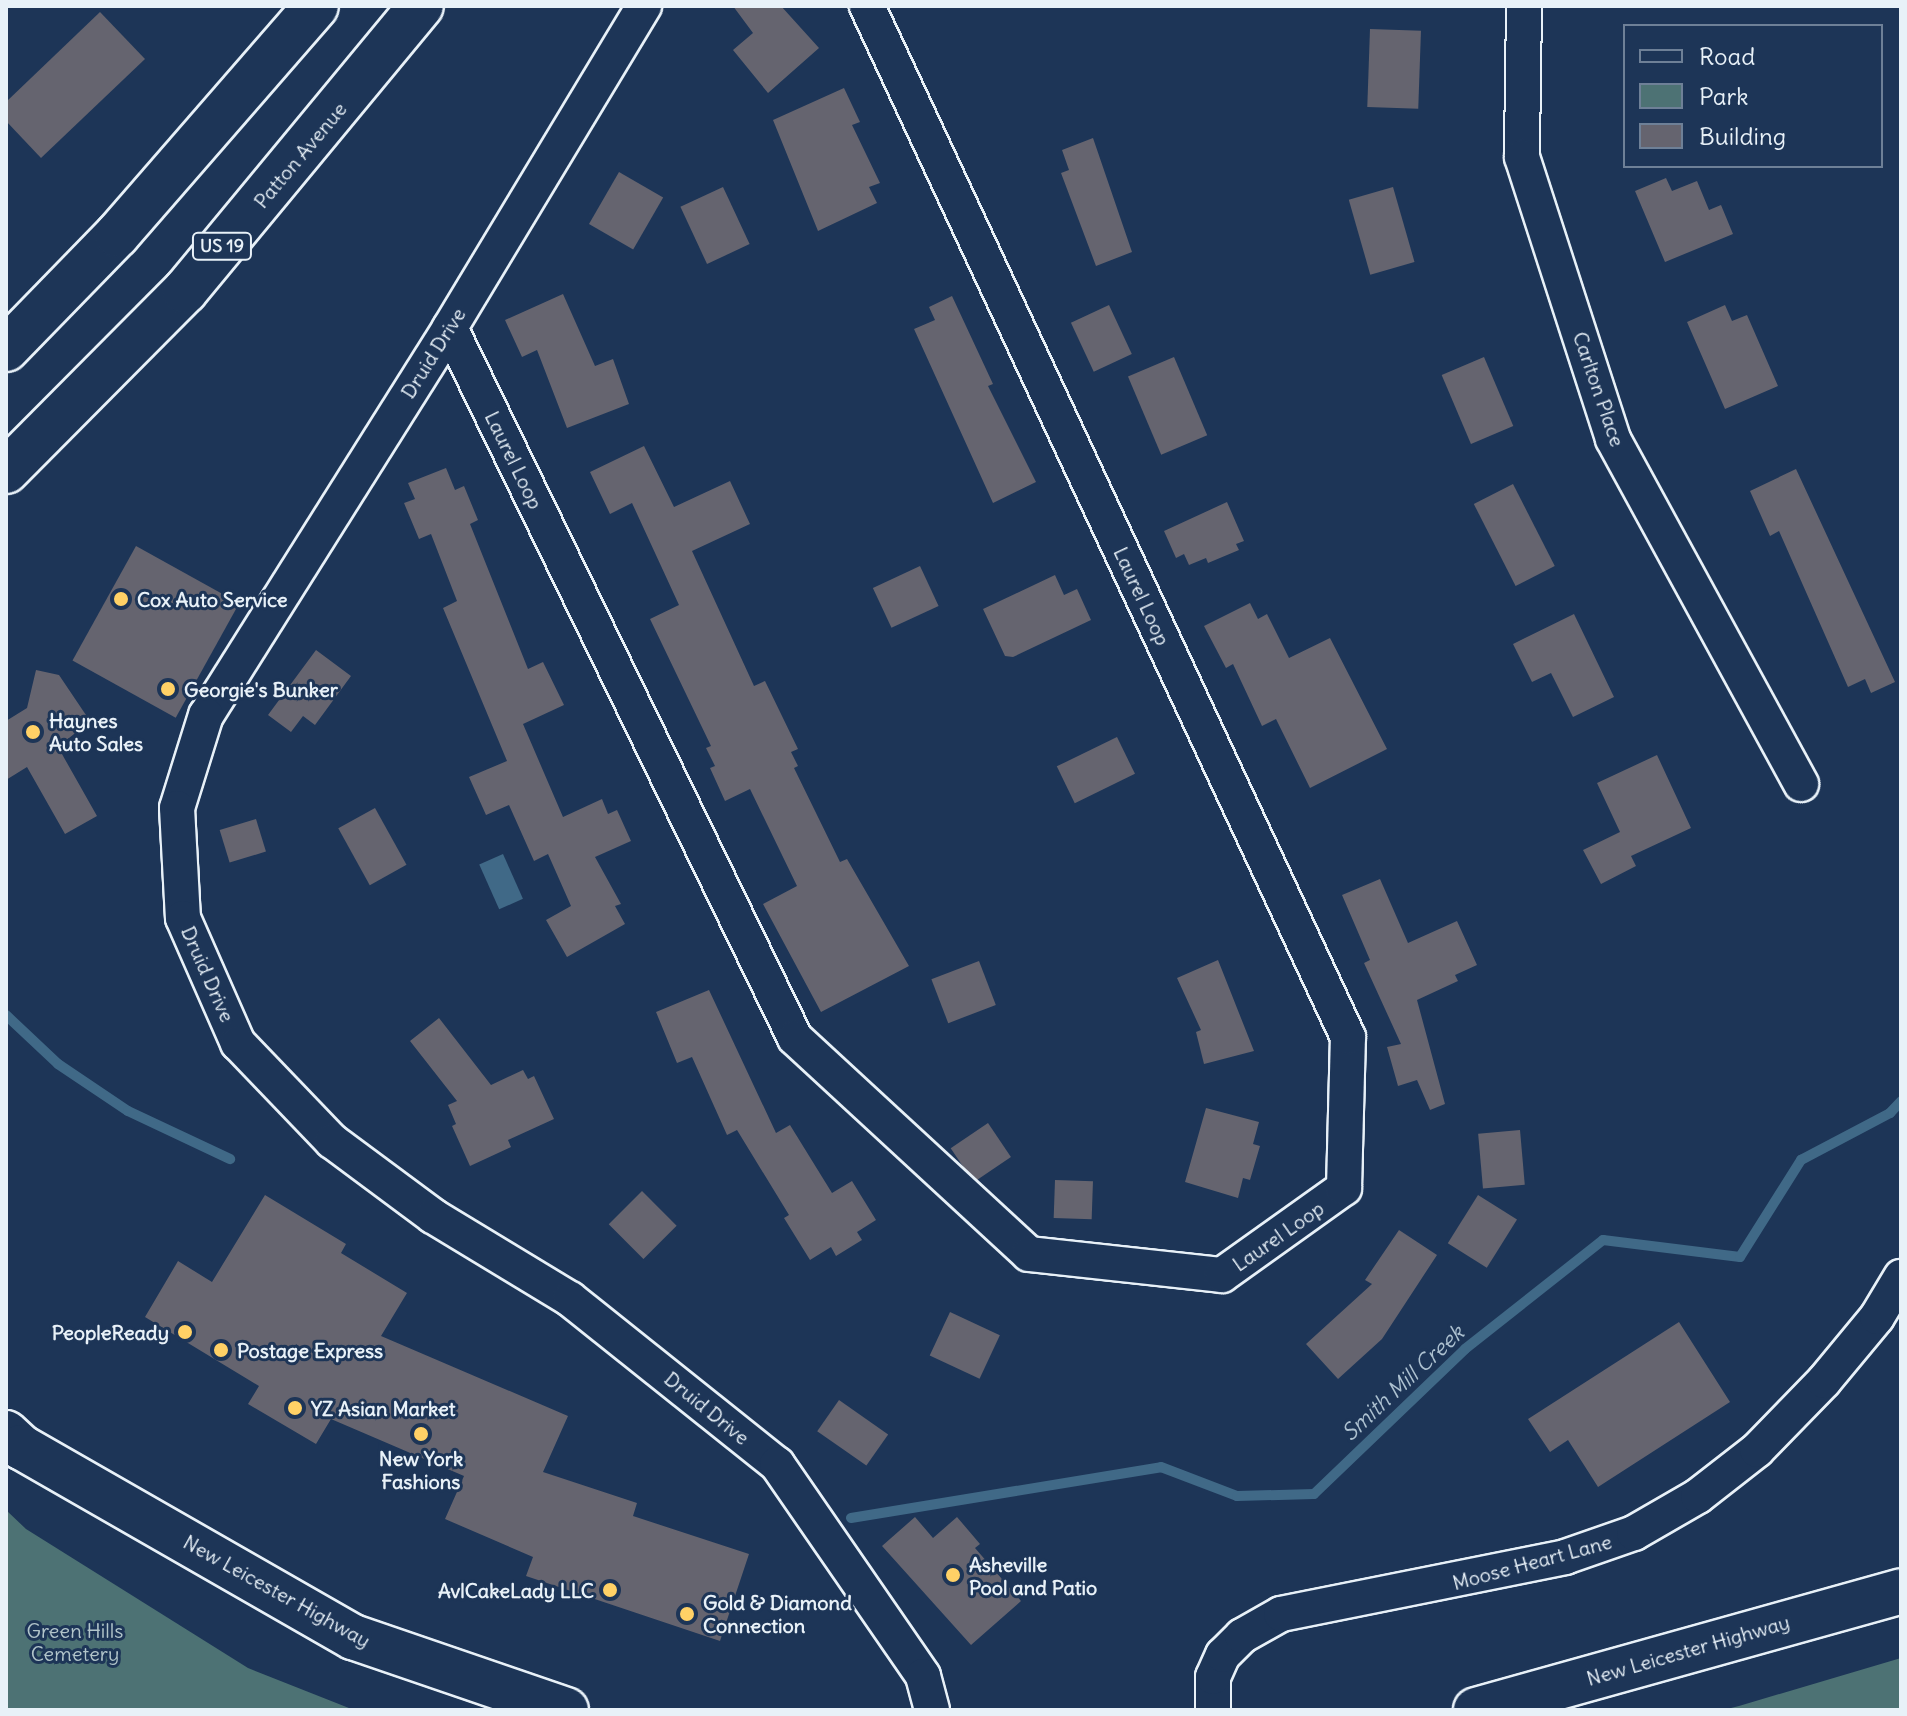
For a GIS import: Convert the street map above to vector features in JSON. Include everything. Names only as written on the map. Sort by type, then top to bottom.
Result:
[{"type":"main road","points":[[6,349],[117,235],[316,6]]},
{"type":"main road","name":"Patton Avenue","points":[[6,471],[185,291],[421,6]]},
{"type":"main road","name":"New Leicester Highway","points":[[6,1433],[21,1447],[353,1637],[566,1710]]},
{"type":"main road","name":"New Leicester Highway","points":[[1476,1710],[1901,1591]]},
{"type":"street","name":"Druid Drive","points":[[644,6],[450,328],[206,715],[177,808],[183,918],[238,1043],[332,1141],[433,1216],[570,1299],[777,1464],[923,1676],[932,1710]]},
{"type":"street","name":"Laurel Loop","points":[[450,328],[795,1038],[1029,1254],[1222,1275],[1344,1188],[1348,1037],[867,6]]},
{"type":"street","name":"Carlton Place","points":[[1524,6],[1522,157],[1613,439],[1801,784]]},
{"type":"street","name":"Moose Heart Lane","points":[[1213,1710],[1213,1677],[1223,1655],[1242,1636],[1281,1614],[1565,1557],[1634,1533],[1698,1496],[1757,1450],[1824,1381],[1877,1317],[1901,1277]]},
{"type":"green space","name":"Green Hills Cemetery","points":[[6,1510],[26,1529],[248,1668],[354,1710],[6,1710]]},
{"type":"green space","points":[[1901,1658],[1901,1710],[1723,1710],[1739,1706]]},
{"type":"water","points":[[503,854],[523,899],[499,909],[479,865]]},
{"type":"building","points":[[733,6],[781,6],[819,48],[768,93],[733,50],[753,33]]},
{"type":"building","points":[[100,12],[145,59],[41,158],[6,121],[6,102]]},
{"type":"building","points":[[1370,29],[1421,31],[1418,109],[1367,107]]},
{"type":"building","points":[[844,88],[860,122],[852,125],[880,183],[869,187],[877,203],[818,231],[773,120]]},
{"type":"building","points":[[1093,138],[1132,252],[1096,266],[1061,173],[1069,170],[1062,150]]},
{"type":"building","points":[[619,172],[663,198],[633,249],[589,224]]},
{"type":"building","points":[[1666,178],[1672,191],[1697,181],[1709,210],[1721,205],[1733,234],[1665,262],[1635,191]]},
{"type":"building","points":[[723,187],[750,244],[707,264],[680,207]]},
{"type":"building","points":[[1393,187],[1414,262],[1370,275],[1349,200]]},
{"type":"building","points":[[563,294],[595,366],[613,359],[629,404],[567,428],[537,350],[522,357],[505,320]]},
{"type":"building","points":[[952,296],[993,384],[988,386],[1036,482],[993,503],[914,329],[935,320],[929,307]]},
{"type":"building","points":[[1109,305],[1132,354],[1094,372],[1071,323]]},
{"type":"building","points":[[1725,305],[1732,321],[1747,315],[1778,386],[1725,409],[1687,322]]},
{"type":"building","points":[[1174,357],[1207,435],[1161,455],[1128,377]]},
{"type":"building","points":[[1484,357],[1513,426],[1471,444],[1442,375]]},
{"type":"building","points":[[644,446],[674,507],[730,481],[750,524],[692,551],[754,686],[765,681],[798,749],[791,752],[798,766],[794,768],[840,862],[847,859],[909,966],[821,1012],[763,904],[797,886],[750,789],[725,801],[710,768],[715,766],[706,748],[711,746],[650,619],[679,605],[632,503],[610,514],[590,472]]},
{"type":"building","points":[[446,468],[455,490],[464,486],[478,520],[470,524],[528,669],[543,662],[564,705],[523,724],[563,817],[602,799],[608,814],[617,810],[631,841],[595,857],[621,904],[615,906],[625,924],[567,957],[546,920],[571,906],[548,854],[534,861],[509,805],[486,815],[469,777],[507,761],[443,608],[457,601],[431,534],[419,539],[404,503],[415,499],[408,483]]},
{"type":"building","points":[[1796,469],[1895,682],[1871,693],[1865,679],[1848,687],[1779,531],[1770,536],[1750,491]]},
{"type":"building","points":[[1513,484],[1555,566],[1516,586],[1474,504]]},
{"type":"building","points":[[1227,502],[1244,541],[1236,544],[1239,550],[1208,563],[1206,558],[1189,565],[1184,554],[1176,558],[1164,531]]},
{"type":"building","points":[[136,546],[239,603],[176,718],[72,661]]},
{"type":"building","points":[[920,566],[939,606],[891,628],[873,588]]},
{"type":"building","points":[[1055,575],[1064,595],[1077,589],[1091,620],[1013,657],[1005,656],[983,609]]},
{"type":"building","points":[[1250,603],[1258,619],[1267,614],[1289,658],[1330,638],[1387,749],[1310,788],[1276,719],[1262,726],[1233,664],[1226,668],[1204,626]]},
{"type":"building","points":[[1574,614],[1614,697],[1573,717],[1551,673],[1532,682],[1513,644]]},
{"type":"building","points":[[316,650],[351,676],[315,725],[303,716],[291,732],[268,715]]},
{"type":"building","points":[[36,670],[59,675],[90,721],[58,747],[97,816],[65,834],[27,767],[6,780],[6,721],[27,708]]},
{"type":"building","points":[[1117,737],[1135,774],[1075,803],[1057,766]]},
{"type":"building","points":[[1657,755],[1691,828],[1631,856],[1636,866],[1601,884],[1583,850],[1620,832],[1597,783]]},
{"type":"building","points":[[375,808],[407,865],[370,885],[338,828]]},
{"type":"building","points":[[256,819],[266,852],[230,863],[220,830]]},
{"type":"building","points":[[1380,879],[1408,943],[1457,921],[1477,965],[1455,975],[1458,981],[1417,1000],[1445,1104],[1430,1110],[1417,1080],[1398,1086],[1387,1047],[1401,1044],[1364,963],[1370,960],[1342,895]]},
{"type":"building","points":[[1218,960],[1254,1051],[1204,1064],[1196,1032],[1201,1030],[1177,978]]},
{"type":"building","points":[[979,961],[996,1005],[948,1023],[931,979]]},
{"type":"building","points":[[709,990],[776,1133],[790,1125],[832,1193],[852,1181],[876,1220],[857,1232],[862,1240],[836,1256],[831,1247],[810,1260],[784,1218],[789,1215],[737,1130],[727,1135],[692,1057],[677,1063],[656,1012]]},
{"type":"building","points":[[439,1018],[491,1085],[523,1070],[528,1079],[534,1076],[554,1119],[508,1140],[511,1147],[470,1166],[452,1126],[456,1124],[448,1105],[457,1101],[410,1041]]},
{"type":"building","points":[[1206,1108],[1259,1122],[1253,1144],[1260,1146],[1250,1180],[1243,1178],[1238,1198],[1185,1182]]},
{"type":"building","points":[[988,1123],[1011,1157],[974,1182],[951,1148]]},
{"type":"building","points":[[1520,1130],[1525,1185],[1483,1188],[1478,1134]]},
{"type":"building","points":[[1055,1180],[1093,1181],[1092,1219],[1054,1218]]},
{"type":"building","points":[[642,1191],[677,1226],[643,1259],[609,1224]]},
{"type":"building","points":[[265,1195],[346,1244],[341,1253],[407,1293],[381,1336],[568,1416],[543,1472],[637,1503],[633,1516],[749,1554],[720,1641],[526,1576],[533,1557],[445,1519],[464,1476],[331,1419],[316,1444],[248,1404],[259,1386],[145,1317],[178,1261],[212,1282]]},
{"type":"building","points":[[1478,1195],[1517,1219],[1487,1268],[1448,1243]]},
{"type":"building","points":[[1399,1230],[1437,1255],[1382,1339],[1338,1379],[1306,1344],[1372,1284],[1365,1280]]},
{"type":"building","points":[[950,1312],[1000,1335],[980,1379],[930,1356]]},
{"type":"building","points":[[1679,1322],[1730,1402],[1598,1487],[1568,1440],[1550,1452],[1528,1419]]},
{"type":"building","points":[[839,1400],[888,1434],[866,1466],[817,1431]]},
{"type":"building","name":"Asheville Pool and Patio","points":[[915,1517],[933,1538],[957,1517],[980,1544],[975,1548],[1021,1601],[971,1645],[882,1546]]},
{"type":"waterway","name":"Smith Mill Creek","points":[[6,1015],[58,1064],[128,1111],[230,1159]]},
{"type":"waterway","name":"Smith Mill Creek","points":[[851,1518],[1161,1467],[1237,1496],[1314,1494],[1465,1349],[1603,1240],[1740,1257],[1801,1160],[1890,1113],[1901,1101]]},
{"type":"place","name":"Cox Auto Service","points":[[121,599]]},
{"type":"place","name":"Georgie's Bunker","points":[[168,689]]},
{"type":"place","name":"Haynes Auto Sales","points":[[33,732]]},
{"type":"place","name":"PeopleReady","points":[[185,1332]]},
{"type":"place","name":"Postage Express","points":[[221,1350]]},
{"type":"place","name":"YZ Asian Market","points":[[295,1408]]},
{"type":"place","name":"New York Fashions","points":[[421,1434]]},
{"type":"place","name":"Asheville Pool and Patio","points":[[953,1575]]},
{"type":"place","name":"AvlCakeLady LLC","points":[[610,1590]]},
{"type":"place","name":"Gold & Diamond Connection","points":[[687,1614]]}]
